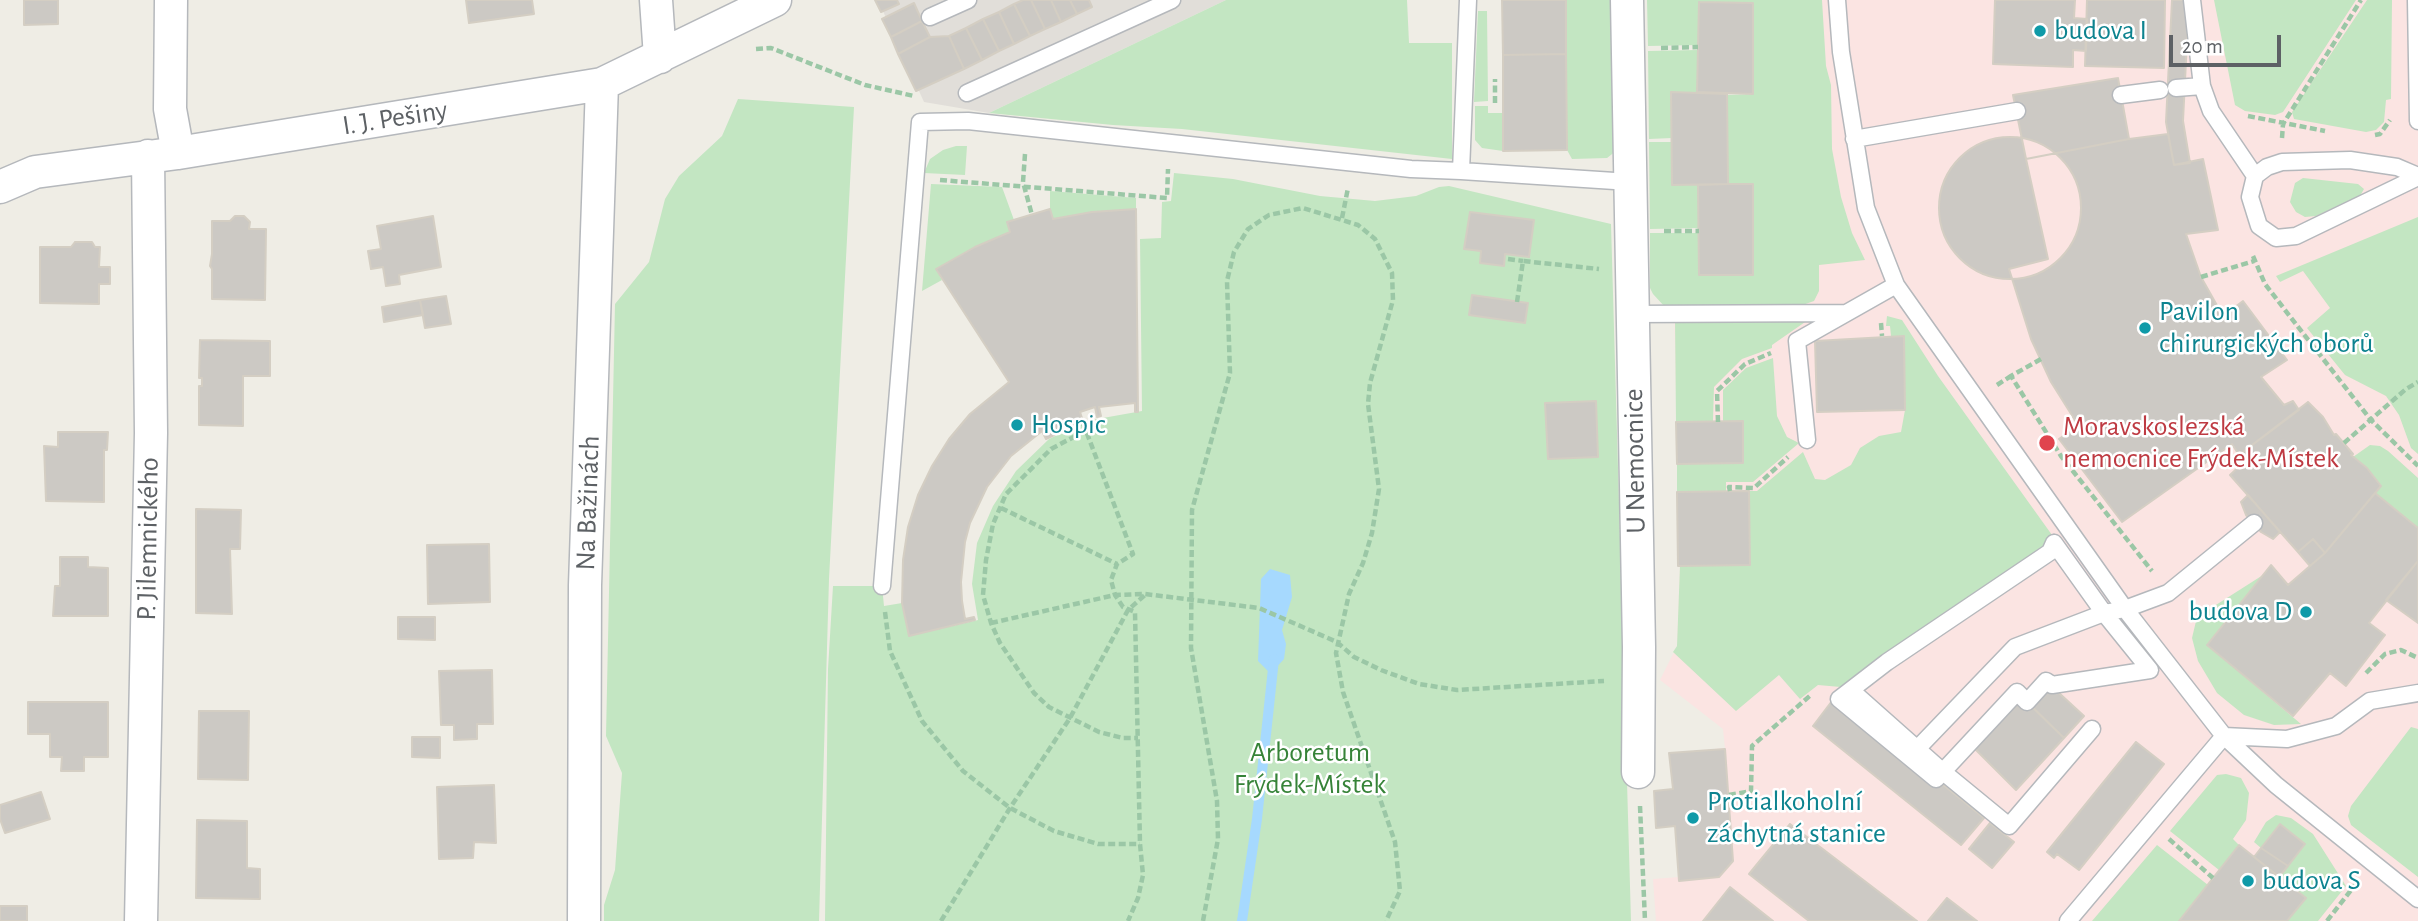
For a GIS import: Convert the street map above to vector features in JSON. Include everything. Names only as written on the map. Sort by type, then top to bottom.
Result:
[{"type":"street","name":"P. Jilemnického","points":[[141,921],[151,433],[163,155],[170,109],[171,0]]},
{"type":"street","points":[[656,0],[660,57]]},
{"type":"street","name":"I. J. Pešiny","points":[[0,187],[35,172],[163,155],[602,85],[775,0]]},
{"type":"street","name":"U Nemocnice","points":[[1627,0],[1639,680],[1638,772]]},
{"type":"street","name":"Na Bažinách","points":[[584,921],[585,585],[602,85]]},
{"type":"lane","points":[[930,17],[968,0]]},
{"type":"lane","points":[[967,93],[1172,0]]},
{"type":"lane","points":[[1461,171],[1468,0]]},
{"type":"lane","points":[[1837,0],[1854,139],[1866,208],[1896,285],[2125,609],[2224,736],[2276,785],[2418,899]]},
{"type":"lane","points":[[2192,0],[2202,86],[2211,111],[2255,176]]},
{"type":"lane","points":[[2416,0],[2418,121]]},
{"type":"lane","points":[[2176,88],[2202,86]]},
{"type":"lane","points":[[2121,95],[2160,90]]},
{"type":"lane","points":[[1854,139],[2017,111]]},
{"type":"lane","points":[[882,586],[920,122],[968,121],[1410,169],[1630,182]]},
{"type":"lane","points":[[2350,160],[2397,167],[2418,176],[2296,236],[2276,237],[2259,226],[2250,197],[2255,176],[2267,167],[2282,162],[2350,160]]},
{"type":"lane","points":[[1807,440],[1797,341],[1896,285]]},
{"type":"lane","points":[[1632,314],[1846,313]]},
{"type":"lane","points":[[1917,749],[2015,647],[2104,613],[2125,609],[2168,593],[2254,523]]},
{"type":"lane","points":[[2054,543],[2104,613],[2150,670],[2052,685],[2046,681],[2027,702],[2017,692],[1936,779],[1839,699],[1887,662],[2050,552],[2054,543]]},
{"type":"lane","points":[[1850,691],[2008,826],[2092,729]]},
{"type":"lane","points":[[2224,736],[2287,738],[2336,726],[2370,701],[2418,693]]},
{"type":"lane","points":[[2068,921],[2224,736]]},
{"type":"path","points":[[2282,162],[2283,124],[2361,0]]},
{"type":"path","points":[[1658,48],[1698,47]]},
{"type":"path","points":[[743,50],[771,48],[865,85],[917,96]]},
{"type":"path","points":[[2372,136],[2380,134],[2388,125],[2395,99],[2418,100]]},
{"type":"path","points":[[2237,114],[2337,134]]},
{"type":"path","points":[[1026,128],[1024,186],[1032,215]]},
{"type":"path","points":[[939,180],[1167,198],[1168,166]]},
{"type":"path","points":[[1342,218],[1346,199]]},
{"type":"path","points":[[1203,921],[1218,839],[1217,801],[1191,648],[1192,510],[1230,373],[1227,281],[1234,252],[1248,229],[1269,215],[1303,208],[1358,225],[1375,239],[1392,273],[1393,300],[1370,383],[1368,404],[1379,489],[1369,543],[1349,594],[1336,653],[1343,692],[1395,842],[1400,891],[1386,921]]},
{"type":"path","points":[[1661,232],[1699,231]]},
{"type":"path","points":[[2252,250],[2254,261],[2269,290],[2371,420],[2418,466]]},
{"type":"path","points":[[1508,259],[1631,273]]},
{"type":"path","points":[[1517,302],[1523,261]]},
{"type":"path","points":[[2201,277],[2254,261]]},
{"type":"path","points":[[1718,422],[1717,391],[1745,364],[1797,341]]},
{"type":"path","points":[[2041,359],[2011,376],[2061,456],[2168,593]]},
{"type":"path","points":[[2344,443],[2406,389],[2418,382]]},
{"type":"path","points":[[1083,423],[1133,554],[1116,564],[1111,580],[1115,596],[1128,610],[1135,612],[1143,875],[1138,898],[1128,921]]},
{"type":"path","points":[[1085,431],[1051,449],[1006,494],[993,524],[983,595],[1000,643],[1034,692],[1049,707],[1099,732],[1122,738],[1138,738]]},
{"type":"path","points":[[1730,491],[1729,487],[1754,488],[1807,440]]},
{"type":"path","points":[[1001,508],[1116,564]]},
{"type":"path","points":[[882,586],[890,651],[922,721],[962,771],[1010,808],[1054,831],[1098,844],[1140,844]]},
{"type":"path","points":[[942,921],[1010,808],[1070,718],[1128,610],[1145,594]]},
{"type":"path","points":[[991,623],[1115,596],[1145,594],[1259,608],[1337,642],[1354,657],[1381,670],[1419,684],[1457,690],[1639,680]]},
{"type":"path","points":[[2357,681],[2385,654],[2401,650],[2418,658]]},
{"type":"path","points":[[1729,795],[1751,791],[1752,746],[1798,705],[1817,689],[1850,691]]},
{"type":"path","points":[[1638,772],[1645,921]]},
{"type":"path","points":[[2150,823],[2213,878]]},
{"type":"path","points":[[2327,921],[2355,885]]},
{"type":"shaded area","points":[[878,0],[1226,0],[989,113],[924,102]]},
{"type":"shaded area","name":"Moravskoslezská nemocnice Frýdek-Místek","points":[[1797,0],[2418,0],[2418,921],[1656,921],[1653,879],[1679,877],[1675,826],[1656,827],[1654,791],[1673,789],[1669,753],[1725,748],[1723,729],[1660,680],[1677,646],[1680,566],[1674,308],[1781,306]]},
{"type":"green space","points":[[1226,0],[1407,0],[1409,43],[1452,43],[1452,159],[1182,129],[989,113]]},
{"type":"green space","points":[[1566,0],[1618,0],[1616,151],[1607,158],[1572,159],[1567,150]]},
{"type":"green space","points":[[1647,0],[1822,0],[1826,66],[1831,85],[1832,149],[1841,197],[1852,233],[1865,260],[1819,265],[1819,291],[1814,301],[1797,307],[1665,307],[1653,294],[1650,288],[1650,233],[1698,233],[1699,275],[1753,275],[1753,184],[1728,184],[1727,95],[1753,94],[1753,4],[1699,2],[1698,45],[1648,46]]},
{"type":"green space","points":[[2214,0],[2356,0],[2283,112],[2275,115],[2245,111],[2235,105]]},
{"type":"green space","points":[[2367,0],[2392,0],[2391,99],[2386,100],[2384,122],[2376,130],[2366,132],[2294,119],[2292,112]]},
{"type":"green space","points":[[1478,11],[1487,11],[1488,101],[1474,102]]},
{"type":"green space","points":[[1698,50],[1697,92],[1672,92],[1672,138],[1649,139],[1648,51]]},
{"type":"green space","points":[[738,99],[854,107],[829,579],[819,921],[604,921],[604,905],[615,870],[622,773],[606,736],[615,304],[649,262],[665,199],[679,176],[722,136]]},
{"type":"green space","points":[[1475,106],[1488,106],[1488,113],[1503,113],[1503,151],[1482,148],[1475,140]]},
{"type":"green space","points":[[1649,142],[1672,142],[1673,185],[1698,185],[1699,228],[1650,229]]},
{"type":"green space","points":[[967,146],[965,175],[924,173],[930,159],[943,150]]},
{"type":"green space","name":"Arboretum Frýdek-Místek","points":[[1174,173],[1233,179],[1320,196],[1375,201],[1416,196],[1449,186],[1611,224],[1631,921],[825,921],[828,669],[833,586],[882,586],[884,606],[902,603],[909,636],[978,620],[972,584],[977,543],[993,506],[1016,471],[1049,439],[1086,421],[1142,411],[1140,239],[1161,238],[1162,202],[1171,201]]},
{"type":"green space","points":[[2303,178],[2358,184],[2364,189],[2360,196],[2316,216],[2305,217],[2296,212],[2290,202],[2295,183]]},
{"type":"green space","points":[[931,184],[1002,187],[1014,220],[1007,222],[1010,232],[975,247],[936,269],[942,280],[922,291]]},
{"type":"green space","points":[[1050,191],[1136,198],[1136,209],[1092,212],[1053,219]]},
{"type":"green space","points":[[2418,217],[2418,454],[2411,448],[2399,415],[2386,396],[2345,375],[2307,328],[2330,308],[2303,271],[2280,282],[2276,276]]},
{"type":"green space","points":[[1887,316],[1902,320],[1938,376],[2052,535],[2054,543],[1852,688],[1818,685],[1800,699],[1779,675],[1736,711],[1673,652],[1677,646],[1680,565],[1750,565],[1749,491],[1757,491],[1803,452],[1815,479],[1825,480],[1851,465],[1860,448],[1879,436],[1901,432],[1905,410],[1904,336],[1891,336],[1890,326],[1886,326]]},
{"type":"green space","points":[[1675,320],[1808,320],[1772,345],[1772,348],[1742,359],[1714,387],[1713,421],[1676,422]]},
{"type":"green space","points":[[1773,358],[1777,416],[1787,437],[1799,443],[1753,482],[1726,482],[1726,491],[1677,492],[1677,464],[1743,463],[1743,421],[1723,421],[1723,390],[1746,368]]},
{"type":"green space","points":[[2370,445],[2380,446],[2388,451],[2418,478],[2418,528],[2375,493],[2381,485],[2367,468],[2353,457]]},
{"type":"green space","points":[[2263,575],[2207,645],[2301,724],[2274,725],[2244,715],[2217,693],[2198,661],[2192,638],[2197,617]]},
{"type":"green space","points":[[2411,727],[2418,729],[2418,877],[2351,825],[2348,816],[2351,806]]},
{"type":"green space","points":[[2226,774],[2241,778],[2249,793],[2246,820],[2233,839],[2239,845],[2219,870],[2170,831],[2217,775]]},
{"type":"green space","points":[[2276,815],[2291,818],[2313,834],[2346,886],[2318,921],[2287,921],[2306,898],[2279,877],[2305,844],[2280,824],[2261,848],[2254,842],[2266,822]]},
{"type":"green space","points":[[2157,845],[2208,885],[2179,921],[2092,921]]},
{"type":"water","points":[[1270,569],[1290,575],[1292,597],[1282,630],[1286,644],[1284,659],[1273,671],[1268,671],[1258,661],[1261,579]]},
{"type":"building","points":[[24,0],[58,0],[58,24],[24,25]]},
{"type":"building","points":[[466,0],[532,0],[534,14],[469,23]]},
{"type":"building","points":[[875,0],[897,0],[899,4],[881,12]]},
{"type":"building","points":[[1031,0],[1045,29],[1030,36],[1014,4]]},
{"type":"building","points":[[1031,0],[1051,0],[1061,22],[1045,29]]},
{"type":"building","points":[[1051,0],[1070,0],[1077,14],[1061,22]]},
{"type":"building","points":[[1070,0],[1089,0],[1092,7],[1077,14]]},
{"type":"building","points":[[1502,0],[1566,0],[1566,54],[1503,55]]},
{"type":"building","name":"budova I","points":[[1995,0],[2075,0],[2074,18],[2087,19],[2086,51],[2073,50],[2073,67],[1993,64]]},
{"type":"building","points":[[2087,0],[2165,0],[2164,68],[2085,66]]},
{"type":"building","points":[[2172,0],[2189,0],[2183,121],[2190,163],[2174,165],[2166,122]]},
{"type":"building","points":[[1699,2],[1753,3],[1753,94],[1697,92]]},
{"type":"building","points":[[914,3],[922,21],[891,37],[882,19]]},
{"type":"building","points":[[1014,4],[1030,36],[1014,44],[999,12]]},
{"type":"building","points":[[999,12],[1014,44],[999,51],[983,19]]},
{"type":"building","points":[[983,19],[999,51],[982,60],[966,28]]},
{"type":"building","points":[[922,21],[930,37],[898,54],[891,37]]},
{"type":"building","points":[[966,28],[982,60],[964,69],[949,36]]},
{"type":"building","points":[[949,36],[964,69],[916,91],[898,54],[930,37]]},
{"type":"building","points":[[1566,54],[1567,150],[1503,151],[1503,55]]},
{"type":"building","points":[[2118,78],[2129,139],[2026,159],[2013,95]]},
{"type":"building","points":[[1671,92],[1727,94],[1728,184],[1672,185]]},
{"type":"building","name":"Pavilon chirurgických oborů","points":[[2168,134],[2174,165],[2203,159],[2218,230],[2186,234],[2201,277],[2223,316],[2243,301],[2287,360],[2261,377],[2284,405],[2293,401],[2299,410],[2239,455],[2232,444],[2122,522],[2059,439],[2078,425],[2051,382],[2031,339],[2009,269],[2048,259],[2026,159]]},
{"type":"building","points":[[2010,137],[2037,142],[2060,158],[2076,181],[2081,208],[2076,235],[2060,258],[2037,274],[2010,279],[1983,274],[1960,258],[1944,235],[1939,208],[1944,181],[1960,158],[1983,142]]},
{"type":"building","points":[[1753,184],[1753,275],[1699,275],[1698,185]]},
{"type":"building","name":"Hospic","points":[[1050,209],[1053,219],[1092,212],[1136,209],[1138,412],[1135,412],[1135,403],[1099,407],[1101,416],[1097,417],[1095,407],[1080,412],[1083,421],[1046,439],[1042,431],[1011,456],[987,487],[970,523],[965,542],[962,601],[965,619],[974,617],[975,620],[909,636],[902,603],[903,560],[908,527],[918,495],[949,439],[970,414],[1009,382],[936,269],[975,247],[1010,232],[1007,222]]},
{"type":"building","points":[[1470,212],[1534,220],[1529,257],[1505,254],[1504,266],[1480,263],[1481,251],[1464,249]]},
{"type":"building","points":[[235,216],[244,216],[250,222],[249,229],[266,229],[265,300],[212,299],[212,221],[230,221]]},
{"type":"building","points":[[433,216],[441,267],[399,275],[400,284],[386,286],[383,267],[371,269],[368,251],[381,249],[377,226]]},
{"type":"building","points":[[75,242],[92,242],[95,247],[100,247],[99,267],[110,267],[110,284],[99,284],[99,304],[40,303],[40,247],[71,247]]},
{"type":"building","points":[[1472,295],[1528,303],[1525,323],[1469,315]]},
{"type":"building","points":[[446,296],[451,324],[425,328],[420,300]]},
{"type":"building","points":[[420,300],[423,315],[384,322],[382,307]]},
{"type":"building","points":[[1904,336],[1905,410],[1817,412],[1815,341]]},
{"type":"building","points":[[200,340],[270,341],[270,376],[243,376],[243,426],[199,425],[199,386],[202,386],[202,378],[199,378]]},
{"type":"building","points":[[1596,401],[1598,457],[1548,459],[1545,403]]},
{"type":"building","points":[[2308,402],[2353,454],[2351,455],[2367,468],[2381,486],[2325,553],[2313,539],[2298,552],[2230,475],[2245,461],[2239,455]]},
{"type":"building","points":[[1743,421],[1743,463],[1677,464],[1676,422]]},
{"type":"building","points":[[58,432],[108,432],[107,450],[104,450],[104,502],[46,501],[44,446],[58,447]]},
{"type":"building","points":[[1749,491],[1750,565],[1678,566],[1677,492]]},
{"type":"building","name":"budova D","points":[[2375,493],[2418,528],[2418,561],[2369,623],[2385,635],[2346,686],[2330,673],[2293,716],[2207,645],[2271,565],[2288,585],[2325,553]]},
{"type":"building","points":[[2248,495],[2280,532],[2273,539],[2261,532],[2246,515],[2241,502]]},
{"type":"building","points":[[196,509],[241,510],[240,549],[230,549],[232,614],[196,613]]},
{"type":"building","points":[[2313,539],[2325,553],[2310,566],[2298,552]]},
{"type":"building","points":[[489,544],[490,602],[428,604],[427,545]]},
{"type":"building","points":[[60,557],[88,557],[88,567],[108,568],[108,616],[53,616],[55,586],[60,586]]},
{"type":"building","points":[[2418,561],[2418,623],[2386,600]]},
{"type":"building","points":[[398,617],[435,617],[435,640],[398,639]]},
{"type":"building","points":[[492,670],[493,724],[477,724],[477,739],[454,740],[454,725],[441,725],[439,671]]},
{"type":"building","points":[[2046,681],[2084,716],[2064,738],[2027,702]]},
{"type":"building","points":[[2017,692],[2064,738],[2016,790],[1968,742]]},
{"type":"building","points":[[1835,697],[1984,818],[1961,845],[1813,726]]},
{"type":"building","points":[[28,702],[108,702],[108,757],[84,757],[84,771],[61,771],[62,757],[50,757],[50,734],[28,734]]},
{"type":"building","points":[[199,711],[249,711],[248,780],[198,779]]},
{"type":"building","points":[[412,737],[440,737],[440,758],[412,757]]},
{"type":"building","points":[[2136,742],[2164,764],[2079,870],[2057,854],[2054,858],[2047,852]]},
{"type":"building","name":"Protialkoholní záchytná stanice","points":[[1725,749],[1733,861],[1719,877],[1679,881],[1675,826],[1656,828],[1654,791],[1673,789],[1669,753]]},
{"type":"building","points":[[494,785],[496,843],[474,842],[473,858],[439,859],[437,787]]},
{"type":"building","points":[[41,792],[50,819],[5,833],[0,819],[0,805]]},
{"type":"building","points":[[197,820],[247,821],[247,868],[260,869],[260,899],[196,898]]},
{"type":"building","points":[[1990,823],[2014,842],[1992,868],[1969,849]]},
{"type":"building","points":[[1790,824],[1917,921],[1809,921],[1749,874]]},
{"type":"building","points":[[2280,824],[2305,844],[2288,866],[2261,848]]},
{"type":"building","name":"budova S","points":[[2239,845],[2306,898],[2287,921],[2179,921]]},
{"type":"building","points":[[2261,848],[2288,866],[2279,877],[2254,857]]},
{"type":"building","points":[[1730,887],[1773,921],[1703,921]]},
{"type":"building","points":[[1947,898],[1977,921],[1928,921]]},
{"type":"building","points":[[0,906],[27,906],[27,921],[0,921]]},
{"type":"waterway","points":[[1242,921],[1257,819],[1274,659]]},
{"type":"place","name":"budova I","points":[[2040,31]]},
{"type":"place","name":"Pavilon chirurgických oborů","points":[[2145,328]]},
{"type":"place","name":"Hospic","points":[[1017,425]]},
{"type":"place","name":"Moravskoslezská nemocnice Frýdek-Místek","points":[[2047,443]]},
{"type":"place","name":"budova D","points":[[2306,612]]},
{"type":"place","name":"Protialkoholní záchytná stanice","points":[[1693,818]]},
{"type":"place","name":"budova S","points":[[2248,881]]}]
